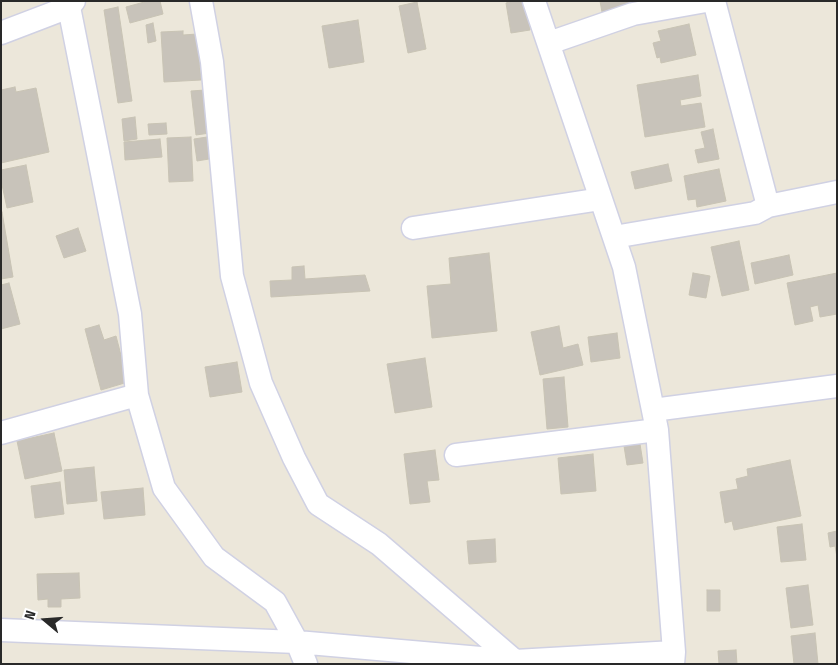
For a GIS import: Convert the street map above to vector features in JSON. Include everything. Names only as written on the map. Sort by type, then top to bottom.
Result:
[{"type":"street","points":[[201,1],[212,62],[232,276],[261,383],[294,458],[318,504],[379,544],[515,661]]},
{"type":"street","points":[[1,630],[298,642],[515,661],[673,658],[655,420],[624,267],[534,1]]},
{"type":"street","points":[[549,43],[634,14],[706,1]]},
{"type":"street","points":[[714,1],[768,206]]},
{"type":"street","points":[[1,33],[71,4],[130,314],[137,395],[164,488],[214,557],[276,602],[298,642],[306,664]]},
{"type":"street","points":[[614,237],[755,213],[768,206],[837,192]]},
{"type":"street","points":[[414,228],[601,199]]},
{"type":"street","points":[[456,455],[837,386]]},
{"type":"street","points":[[1,433],[137,395]]},
{"type":"building","points":[[148,1],[160,1],[163,14],[130,23],[126,7]]},
{"type":"building","points":[[525,1],[530,30],[511,33],[506,3]]},
{"type":"building","points":[[600,1],[650,1],[602,12]]},
{"type":"building","points":[[417,2],[426,49],[408,53],[399,6]]},
{"type":"building","points":[[118,7],[132,101],[118,103],[104,10]]},
{"type":"building","points":[[358,20],[364,62],[329,68],[322,26]]},
{"type":"building","points":[[153,23],[156,41],[148,43],[146,25]]},
{"type":"building","points":[[689,24],[696,55],[661,63],[660,57],[657,58],[653,43],[661,41],[658,31]]},
{"type":"building","points":[[183,31],[183,35],[197,34],[201,80],[164,82],[161,32]]},
{"type":"building","points":[[698,75],[701,96],[680,100],[681,106],[701,103],[705,127],[645,137],[637,85]]},
{"type":"building","points":[[15,87],[16,92],[36,88],[49,152],[1,163],[1,90]]},
{"type":"building","points":[[205,90],[210,133],[196,135],[191,91]]},
{"type":"building","points":[[135,117],[137,139],[124,141],[122,119]]},
{"type":"building","points":[[166,123],[167,134],[149,135],[148,124]]},
{"type":"building","points":[[713,129],[719,159],[698,163],[695,150],[705,148],[701,132]]},
{"type":"building","points":[[191,137],[193,181],[169,182],[167,138]]},
{"type":"building","points":[[207,137],[209,159],[197,161],[194,139]]},
{"type":"building","points":[[160,139],[162,157],[125,160],[124,142]]},
{"type":"building","points":[[668,164],[672,181],[635,189],[631,172]]},
{"type":"building","points":[[26,165],[33,202],[7,208],[1,180],[1,170]]},
{"type":"building","points":[[719,169],[726,201],[697,207],[696,199],[688,200],[684,176]]},
{"type":"building","points":[[1,212],[13,277],[1,279]]},
{"type":"building","points":[[78,228],[86,251],[64,258],[56,236]]},
{"type":"building","points":[[739,241],[749,290],[722,296],[711,247]]},
{"type":"building","points":[[489,253],[497,331],[432,338],[427,286],[451,284],[449,258]]},
{"type":"building","points":[[789,255],[793,275],[755,284],[751,263]]},
{"type":"building","points":[[304,266],[305,279],[365,275],[370,291],[271,297],[270,281],[292,280],[292,267]]},
{"type":"building","points":[[693,273],[710,276],[706,298],[689,295]]},
{"type":"building","points":[[837,273],[837,314],[820,317],[818,305],[810,307],[813,321],[795,325],[787,283]]},
{"type":"building","points":[[9,283],[20,324],[1,329],[1,285]]},
{"type":"building","points":[[99,325],[104,340],[116,336],[128,382],[101,390],[85,329]]},
{"type":"building","points":[[559,326],[563,348],[578,344],[583,365],[540,375],[531,332]]},
{"type":"building","points":[[617,333],[620,358],[591,362],[588,337]]},
{"type":"building","points":[[425,358],[432,407],[395,413],[387,364]]},
{"type":"building","points":[[237,362],[242,392],[210,397],[205,367]]},
{"type":"building","points":[[564,377],[568,427],[547,429],[543,379]]},
{"type":"building","points":[[54,433],[62,471],[25,479],[17,441]]},
{"type":"building","points":[[640,444],[643,463],[627,465],[624,446]]},
{"type":"building","points":[[435,450],[439,480],[427,481],[430,502],[410,504],[404,454]]},
{"type":"building","points":[[593,454],[596,491],[561,494],[558,458]]},
{"type":"building","points":[[790,460],[801,516],[734,530],[732,521],[725,523],[720,492],[738,489],[736,479],[748,476],[747,469]]},
{"type":"building","points":[[94,467],[97,501],[67,504],[64,470]]},
{"type":"building","points":[[60,482],[64,514],[35,518],[31,486]]},
{"type":"building","points":[[143,488],[145,515],[104,519],[101,492]]},
{"type":"building","points":[[802,524],[806,560],[781,562],[777,527]]},
{"type":"building","points":[[837,531],[837,557],[835,546],[830,547],[828,533]]},
{"type":"building","points":[[495,539],[496,562],[469,564],[467,541]]},
{"type":"building","points":[[79,573],[80,598],[61,599],[61,607],[48,607],[48,599],[38,600],[37,574]]},
{"type":"building","points":[[808,585],[813,625],[791,628],[786,588]]},
{"type":"building","points":[[707,590],[720,590],[720,611],[707,611]]},
{"type":"building","points":[[815,633],[818,664],[794,664],[791,636]]},
{"type":"building","points":[[736,650],[737,664],[719,664],[718,651]]}]
